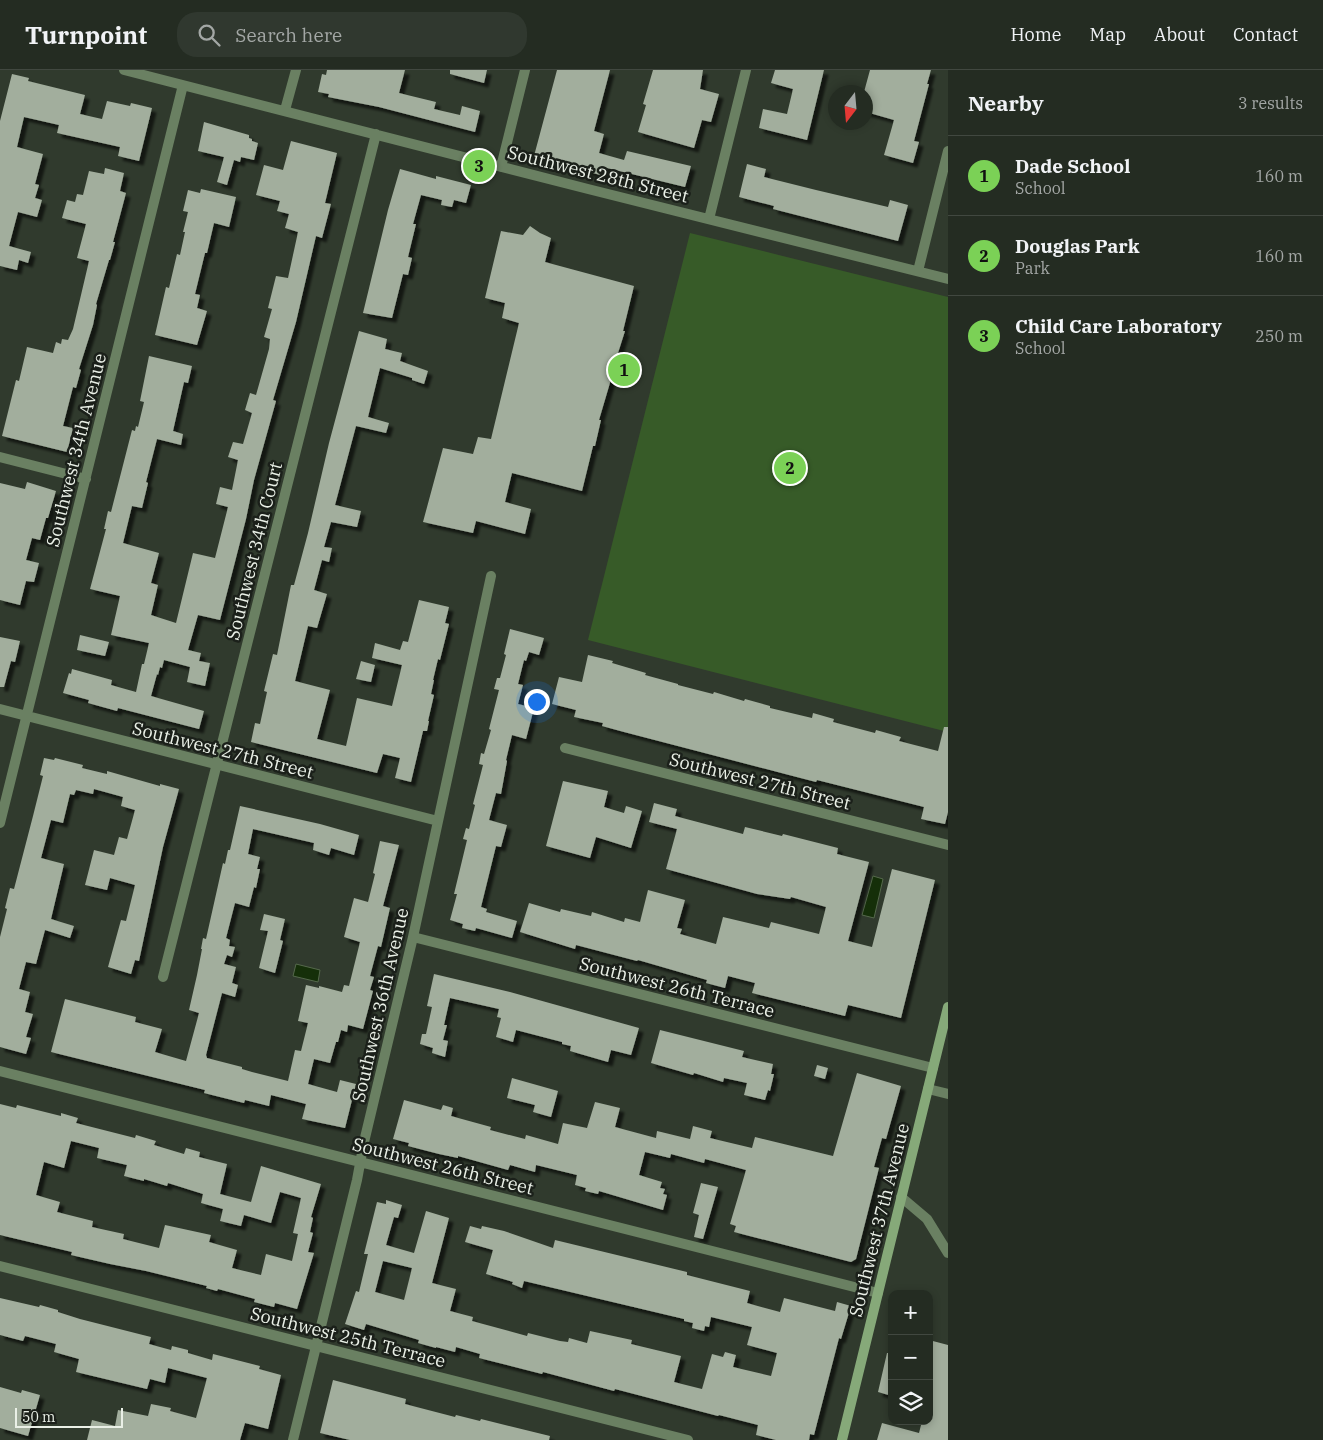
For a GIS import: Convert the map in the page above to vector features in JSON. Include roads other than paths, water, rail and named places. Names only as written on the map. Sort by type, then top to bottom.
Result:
[{"type":"main road","name":"Southwest 37th Avenue","points":[[842,1440],[948,1008]]},
{"type":"street","name":"Southwest 28th Street","points":[[124,70],[948,279]]},
{"type":"street","points":[[286,110],[296,70]]},
{"type":"street","points":[[501,166],[525,70]]},
{"type":"street","points":[[709,219],[746,70]]},
{"type":"street","name":"Southwest 34th Avenue","points":[[0,823],[183,85]]},
{"type":"street","name":"Southwest 34th Court","points":[[163,977],[376,134]]},
{"type":"street","points":[[918,271],[948,151]]},
{"type":"street","points":[[0,457],[86,478]]},
{"type":"street","name":"Southwest 36th Avenue","points":[[292,1440],[413,937],[490,576]]},
{"type":"street","name":"Southwest 27th Street","points":[[0,709],[438,821]]},
{"type":"street","name":"Southwest 27th Street","points":[[565,748],[948,845]]},
{"type":"street","name":"Southwest 26th Terrace","points":[[413,937],[933,1068]]},
{"type":"street","name":"Southwest 26th Street","points":[[0,1071],[878,1293]]},
{"type":"street","points":[[928,1089],[948,1094]]},
{"type":"street","points":[[902,1197],[922,1213],[948,1253]]},
{"type":"street","name":"Southwest 25th Terrace","points":[[0,1266],[688,1440]]},
{"type":"place","name":"Child Care Laboratory","points":[[479,166]]},
{"type":"place","name":"Dade School","points":[[624,370]]},
{"type":"place","name":"Douglas Park","points":[[790,468]]}]
